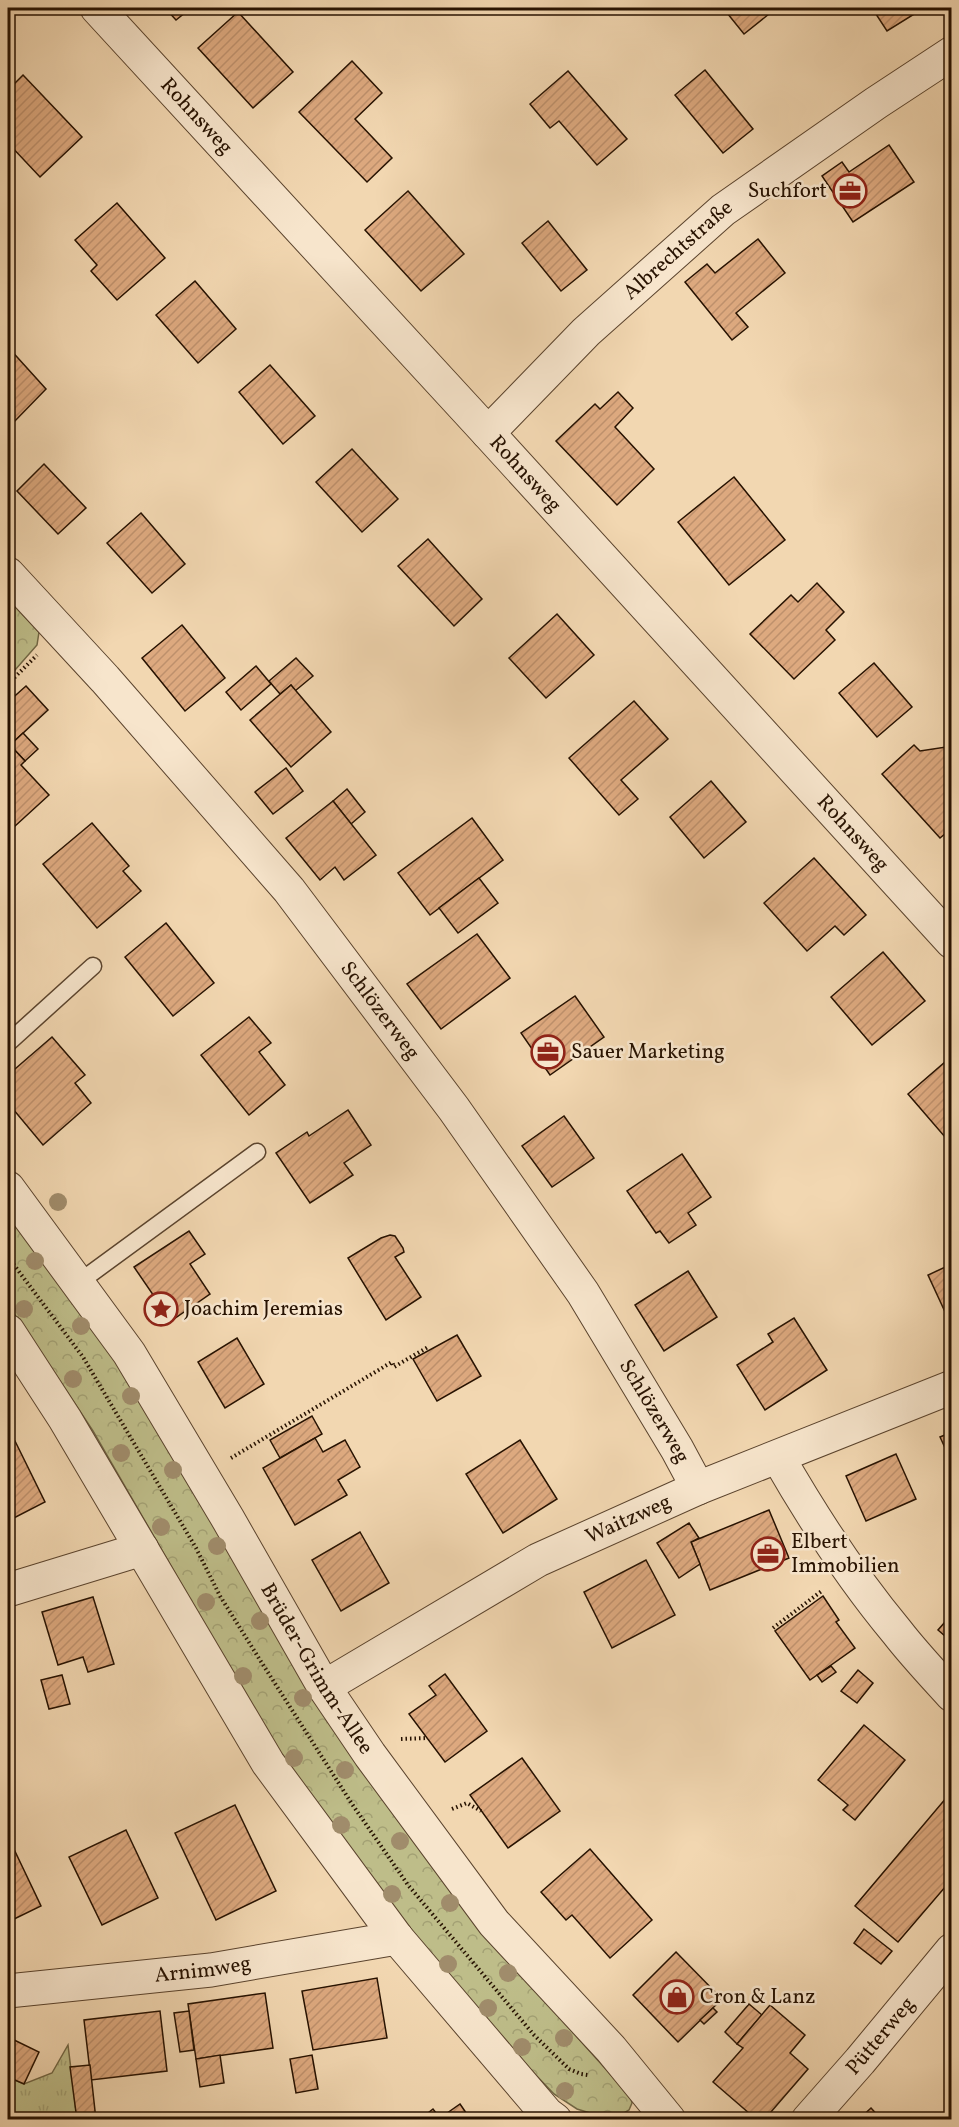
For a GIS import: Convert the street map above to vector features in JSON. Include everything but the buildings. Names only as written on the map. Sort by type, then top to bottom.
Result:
[{"type":"street","name":"Rohnsweg","points":[[97,8],[951,942]]},
{"type":"street","name":"Albrechtstraße","points":[[488,433],[586,332],[723,210],[951,53]]},
{"type":"street","name":"Schlözerweg","points":[[8,574],[105,679],[289,890],[447,1099],[583,1293],[698,1488]]},
{"type":"street","name":"Brüder-Grimm-Allee","points":[[8,1188],[129,1353],[331,1698],[370,1755],[494,1923],[611,2049],[666,2119]]},
{"type":"street","points":[[8,1331],[65,1419],[263,1755],[398,1938],[547,2114],[555,2120]]},
{"type":"street","name":"Waitzweg","points":[[331,1698],[538,1560],[698,1488],[951,1387]]},
{"type":"street","points":[[778,1457],[798,1492],[849,1569],[896,1632],[951,1695]]},
{"type":"street","points":[[8,1590],[142,1549]]},
{"type":"street","name":"Arnimweg","points":[[8,1991],[211,1970],[398,1938]]},
{"type":"street","name":"Pütterweg","points":[[808,2120],[860,2061],[951,1950]]},
{"type":"lane","points":[[8,1043],[93,966]]},
{"type":"lane","points":[[78,1283],[257,1152]]},
{"type":"path","points":[[202,1475],[392,1362],[394,1367],[428,1347]]},
{"type":"path","points":[[773,1628],[849,1569]]},
{"type":"path","points":[[263,1755],[331,1698]]},
{"type":"path","points":[[404,1738],[427,1738]]},
{"type":"path","points":[[467,1803],[481,1811]]},
{"type":"green space","points":[[8,599],[39,632],[37,645],[8,678]]},
{"type":"green space","points":[[8,1214],[81,1307],[485,1934],[628,2094],[632,2103],[629,2110],[603,2117],[577,2109],[554,2094],[420,1943],[285,1760],[93,1431],[8,1305]]},
{"type":"green space","points":[[68,2045],[77,2119],[8,2120],[8,2077],[24,2084],[52,2073]]},
{"type":"place","name":"Suchfort","points":[[850,191]]},
{"type":"place","name":"Sauer Marketing","points":[[548,1052]]},
{"type":"place","name":"Joachim Jeremias","points":[[161,1309]]},
{"type":"place","name":"Elbert Immobilien","points":[[768,1554]]},
{"type":"place","name":"Cron & Lanz","points":[[677,1997]]}]
